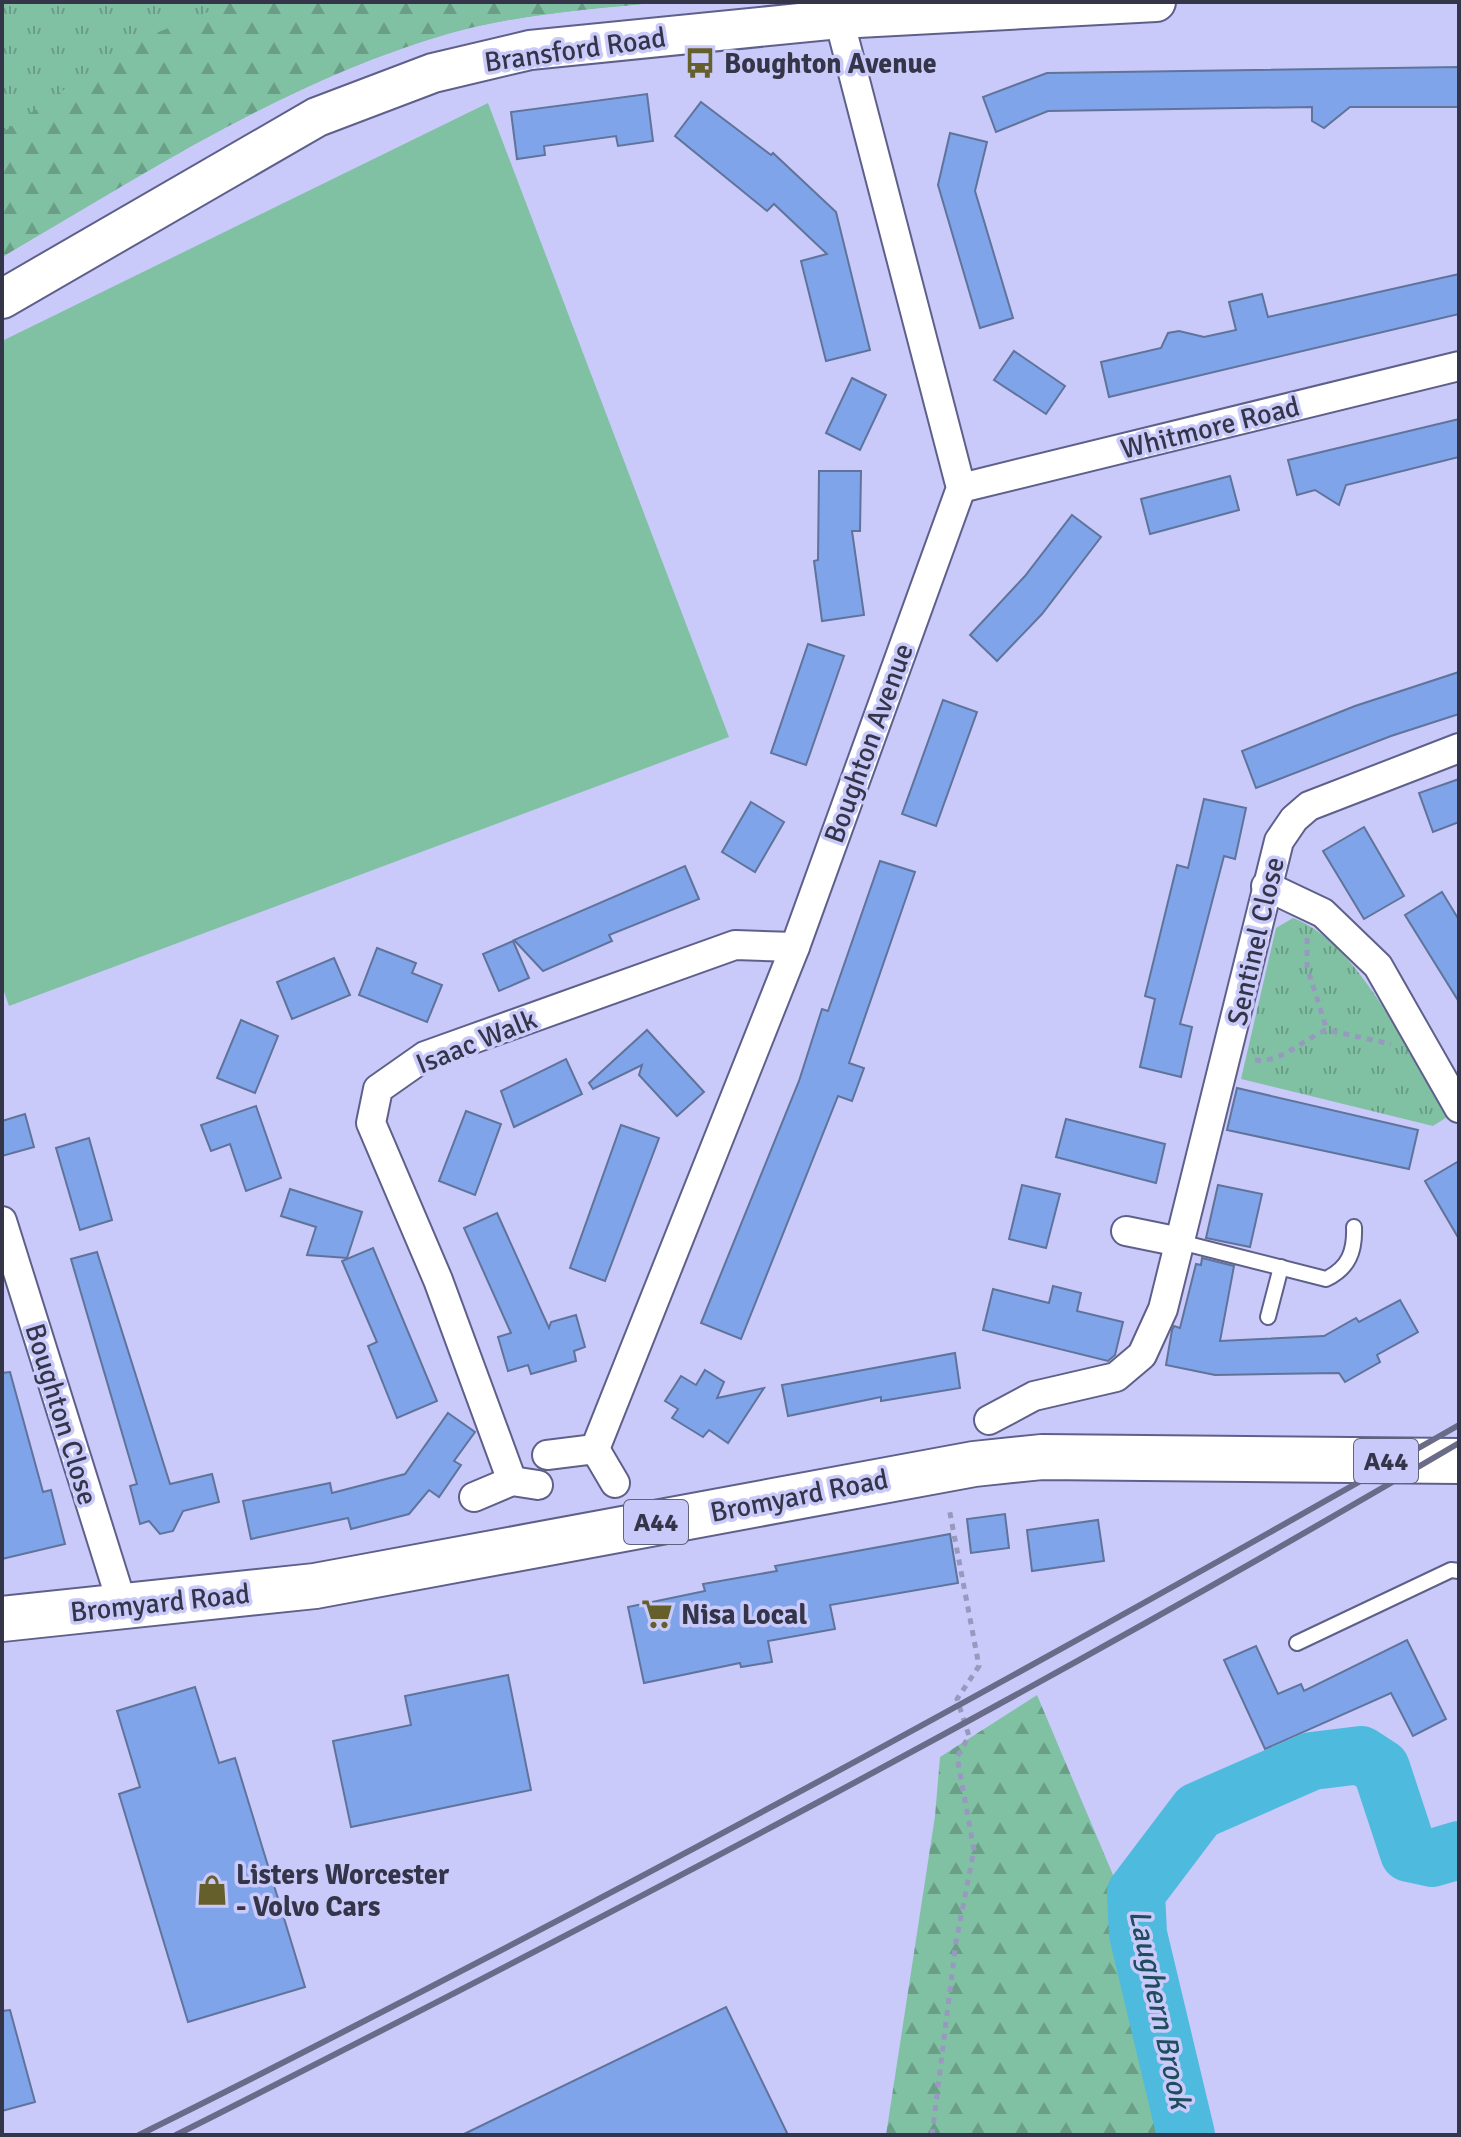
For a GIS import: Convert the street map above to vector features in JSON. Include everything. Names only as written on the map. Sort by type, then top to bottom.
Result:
[{"type":"main road","name":"Bransford Road","points":[[2,299],[317,117],[433,73],[530,50],[839,19],[1156,2]]},
{"type":"main road","name":"Bromyard Road","points":[[2,1619],[315,1586],[970,1447],[1042,1457],[1459,1461]]},
{"type":"street","points":[[839,19],[961,488]]},
{"type":"street","name":"Whitmore Road","points":[[961,488],[1459,366]]},
{"type":"street","name":"Boughton Avenue","points":[[595,1449],[795,947],[961,488]]},
{"type":"street","name":"Sentinel Close","points":[[970,1447],[1034,1396],[1116,1377],[1142,1355],[1163,1309],[1228,1055],[1266,886],[1279,841],[1294,819],[1309,806],[1459,748]]},
{"type":"street","points":[[1266,886],[1323,913],[1378,966],[1459,1108]]},
{"type":"street","name":"Isaac Walk","points":[[474,1497],[525,1483],[371,1123],[378,1089],[425,1056],[735,945],[795,947]]},
{"type":"street","name":"Boughton Close","points":[[2,1221],[123,1607]]},
{"type":"street","points":[[1126,1231],[1180,1242]]},
{"type":"street","points":[[547,1455],[595,1449],[615,1483]]},
{"type":"lane","points":[[1180,1242],[1326,1279],[1342,1272],[1355,1247],[1354,1227]]},
{"type":"lane","points":[[1268,1317],[1281,1267]]},
{"type":"lane","points":[[1297,1643],[1451,1570],[1459,1571]]},
{"type":"path","points":[[1313,908],[1307,936],[1307,967],[1327,1030]]},
{"type":"path","points":[[1228,1055],[1264,1061],[1327,1030],[1385,1045],[1420,1039]]},
{"type":"path","points":[[932,2135],[956,1942],[974,1850],[957,1757],[969,1736],[957,1699],[979,1666],[953,1521],[970,1447]]},
{"type":"green space","points":[[2,2],[664,2],[555,13],[474,27],[388,54],[273,103],[164,162],[2,257]]},
{"type":"green space","points":[[233,2],[664,2],[555,13],[474,27],[388,54],[273,103],[164,162],[2,257],[2,133],[129,44]]},
{"type":"green space","points":[[488,103],[729,737],[9,1006],[2,986],[2,341]]},
{"type":"green space","points":[[1293,918],[1317,931],[1340,951],[1361,976],[1400,1035],[1447,1117],[1433,1126],[1241,1079],[1276,928]]},
{"type":"green space","points":[[1037,1695],[1138,1934],[1186,2135],[886,2135],[935,1816],[940,1757]]},
{"type":"building","points":[[1459,67],[1459,107],[1350,107],[1324,128],[1312,121],[1312,107],[1048,111],[996,132],[983,97],[1047,73]]},
{"type":"building","points":[[647,94],[653,141],[618,146],[616,136],[544,146],[545,155],[517,159],[511,112]]},
{"type":"building","points":[[701,102],[771,155],[773,153],[836,212],[870,350],[826,361],[801,261],[827,254],[774,204],[767,211],[675,136]]},
{"type":"building","points":[[950,133],[987,142],[975,191],[1013,318],[980,328],[938,185]]},
{"type":"building","points":[[1459,274],[1459,314],[1109,397],[1101,362],[1161,348],[1168,333],[1179,331],[1204,337],[1236,330],[1229,302],[1262,294],[1268,317]]},
{"type":"building","points":[[1014,351],[1065,386],[1046,414],[994,380]]},
{"type":"building","points":[[852,378],[886,395],[860,450],[826,433]]},
{"type":"building","points":[[1459,419],[1459,457],[1346,485],[1339,505],[1315,490],[1297,495],[1288,460]]},
{"type":"building","points":[[819,471],[861,471],[860,531],[852,531],[864,615],[822,621],[814,561],[818,560]]},
{"type":"building","points":[[1230,476],[1239,510],[1150,534],[1141,499]]},
{"type":"building","points":[[1072,515],[1101,537],[1042,614],[997,661],[970,635],[1025,576]]},
{"type":"building","points":[[808,644],[844,656],[806,765],[771,753]]},
{"type":"building","points":[[1459,672],[1459,714],[1391,736],[1256,788],[1242,751],[1355,706]]},
{"type":"building","points":[[943,700],[977,712],[936,826],[902,814]]},
{"type":"building","points":[[1459,779],[1459,822],[1433,832],[1419,793]]},
{"type":"building","points":[[1204,799],[1246,808],[1235,859],[1224,856],[1180,1024],[1192,1027],[1181,1077],[1140,1067],[1155,999],[1145,996],[1177,865],[1188,868]]},
{"type":"building","points":[[751,802],[784,822],[755,872],[722,852]]},
{"type":"building","points":[[1364,827],[1404,896],[1364,919],[1323,851]]},
{"type":"building","points":[[880,861],[915,872],[849,1063],[864,1068],[852,1101],[838,1096],[741,1339],[701,1323],[799,1081],[822,1009],[828,1011]]},
{"type":"building","points":[[685,866],[699,899],[609,935],[612,941],[543,971],[514,940]]},
{"type":"building","points":[[1442,892],[1459,920],[1459,1002],[1405,915]]},
{"type":"building","points":[[513,941],[529,978],[499,991],[483,954]]},
{"type":"building","points":[[377,948],[416,963],[412,973],[442,985],[427,1022],[359,995]]},
{"type":"building","points":[[334,958],[350,995],[292,1019],[277,982]]},
{"type":"building","points":[[241,1020],[278,1036],[255,1093],[217,1078]]},
{"type":"building","points":[[647,1030],[704,1092],[677,1116],[639,1075],[642,1065],[593,1089],[589,1083]]},
{"type":"building","points":[[566,1059],[582,1094],[514,1127],[501,1091]]},
{"type":"building","points":[[1237,1088],[1418,1130],[1409,1169],[1227,1130]]},
{"type":"building","points":[[256,1106],[281,1178],[246,1191],[230,1144],[211,1151],[201,1125]]},
{"type":"building","points":[[466,1111],[501,1124],[475,1195],[439,1181]]},
{"type":"building","points":[[25,1114],[34,1147],[2,1156],[2,1121]]},
{"type":"building","points":[[1066,1119],[1165,1144],[1156,1183],[1056,1157]]},
{"type":"building","points":[[621,1125],[659,1138],[605,1281],[570,1268]]},
{"type":"building","points":[[89,1138],[112,1220],[80,1230],[56,1148]]},
{"type":"building","points":[[1459,1161],[1459,1239],[1425,1181]]},
{"type":"building","points":[[1022,1185],[1060,1194],[1046,1248],[1009,1239]]},
{"type":"building","points":[[1218,1185],[1262,1194],[1250,1247],[1206,1238]]},
{"type":"building","points":[[290,1189],[362,1212],[347,1258],[307,1255],[316,1227],[281,1216]]},
{"type":"building","points":[[497,1213],[549,1328],[551,1322],[576,1315],[585,1347],[574,1351],[576,1361],[531,1374],[528,1365],[508,1371],[498,1337],[511,1333],[464,1228]]},
{"type":"building","points":[[373,1248],[437,1401],[397,1418],[368,1346],[377,1342],[342,1261]]},
{"type":"building","points":[[97,1252],[170,1484],[212,1474],[219,1502],[183,1511],[173,1531],[160,1534],[149,1521],[140,1524],[130,1486],[137,1484],[71,1259]]},
{"type":"building","points":[[1202,1258],[1234,1266],[1220,1341],[1324,1336],[1356,1318],[1359,1322],[1400,1300],[1418,1332],[1377,1355],[1380,1362],[1345,1382],[1339,1373],[1215,1375],[1166,1365],[1172,1330],[1174,1326],[1180,1328],[1196,1264],[1201,1265]]},
{"type":"building","points":[[1053,1286],[1081,1293],[1077,1311],[1123,1322],[1115,1355],[1108,1361],[983,1330],[993,1289],[1049,1303]]},
{"type":"building","points":[[955,1353],[960,1388],[881,1401],[881,1397],[788,1416],[782,1385]]},
{"type":"building","points":[[705,1370],[724,1382],[717,1398],[764,1388],[728,1443],[709,1430],[703,1437],[672,1418],[678,1409],[665,1401],[681,1376],[696,1385]]},
{"type":"building","points":[[10,1372],[43,1492],[51,1490],[65,1544],[2,1559],[2,1373]]},
{"type":"building","points":[[448,1413],[475,1432],[454,1461],[461,1465],[439,1497],[429,1490],[409,1514],[351,1529],[348,1518],[251,1539],[243,1501],[330,1483],[332,1493],[405,1474]]},
{"type":"building","points":[[1005,1514],[1009,1548],[971,1553],[967,1519]]},
{"type":"building","points":[[1098,1520],[1104,1561],[1032,1571],[1027,1530]]},
{"type":"building","points":[[950,1534],[958,1583],[830,1605],[835,1629],[768,1641],[772,1662],[741,1667],[740,1663],[644,1683],[628,1607],[705,1591],[703,1584],[777,1571],[775,1566]]},
{"type":"building","points":[[1407,1640],[1446,1719],[1413,1736],[1391,1693],[1265,1749],[1224,1660],[1256,1646],[1278,1694],[1301,1684],[1304,1691]]},
{"type":"building","points":[[508,1675],[531,1790],[351,1827],[333,1741],[411,1725],[405,1696]]},
{"type":"building","name":"Listers Worcester - Volvo Cars","points":[[195,1687],[219,1763],[235,1758],[305,1987],[188,2022],[119,1794],[140,1787],[117,1711]]},
{"type":"building","points":[[726,2007],[788,2135],[462,2135]]},
{"type":"building","points":[[10,2010],[35,2102],[2,2111],[2,2011]]},
{"type":"waterway","name":"Laughern Brook","points":[[1186,2135],[1138,1934],[1136,1893],[1198,1811],[1312,1761],[1361,1755],[1381,1768],[1409,1853],[1432,1858],[1459,1850]]},
{"type":"railway","points":[[139,2135],[639,1878],[969,1700],[1459,1425]]},
{"type":"railway","points":[[176,2135],[823,1800],[1143,1625],[1459,1443]]},
{"type":"place","name":"Boughton Avenue","points":[[700,63]]},
{"type":"place","name":"Nisa Local","points":[[657,1614]]},
{"type":"place","name":"Listers Worcester - Volvo Cars","points":[[212,1890]]}]
